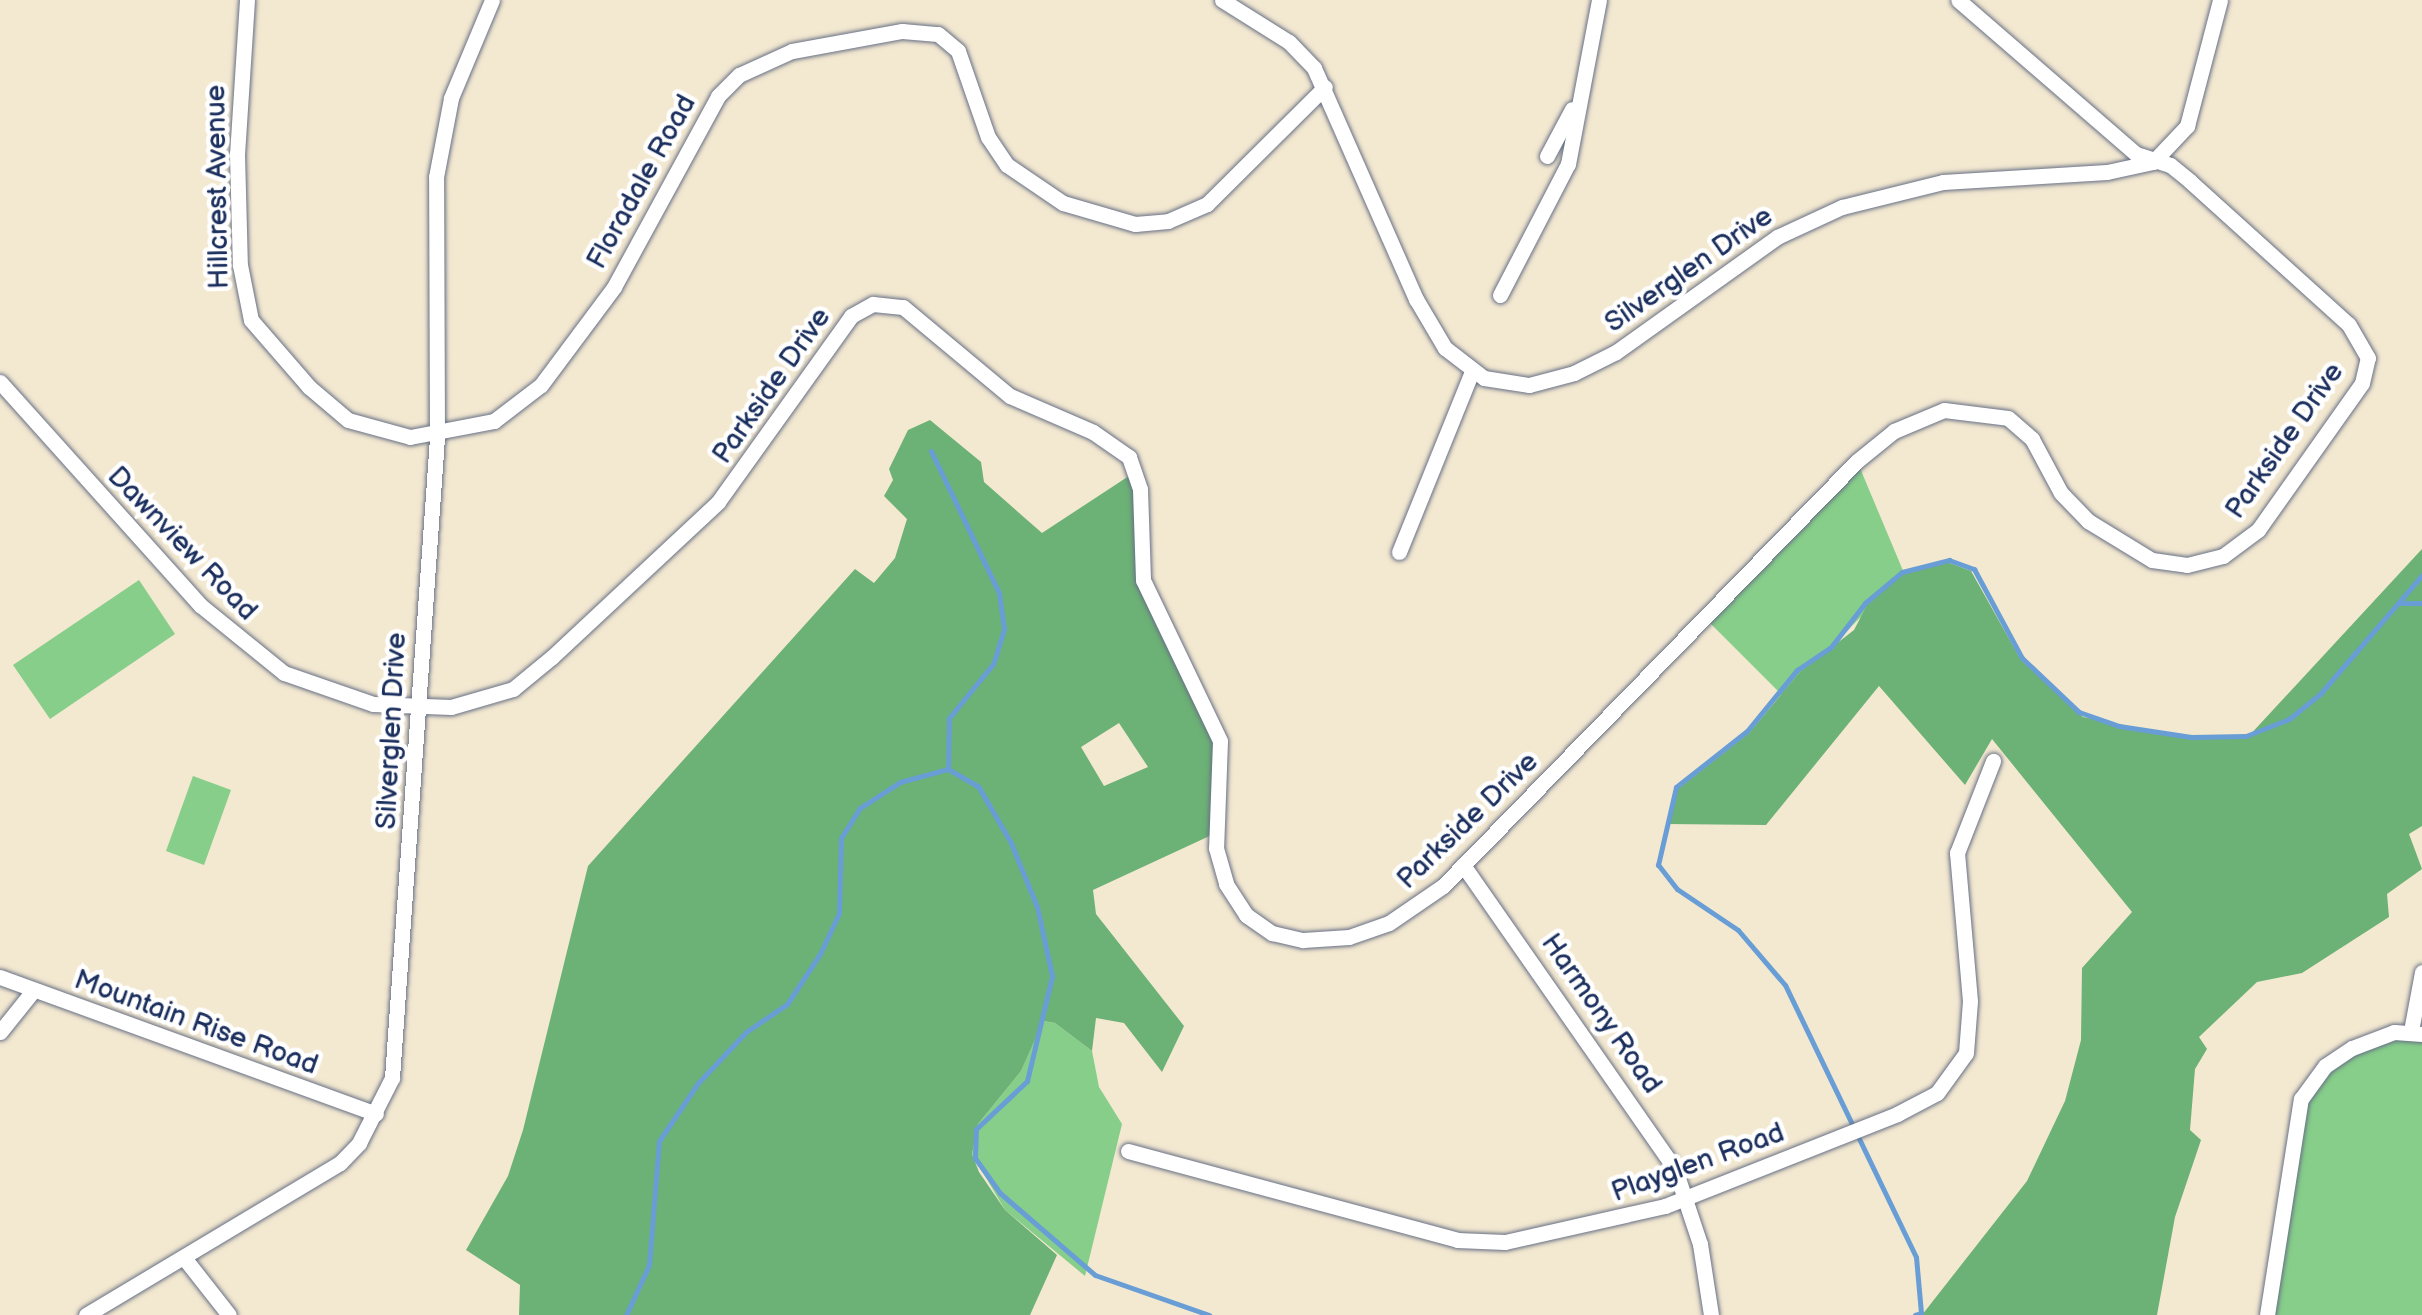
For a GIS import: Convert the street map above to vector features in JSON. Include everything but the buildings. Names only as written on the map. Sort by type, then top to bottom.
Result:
[{"type":"street","name":"Hillcrest Avenue","points":[[247,0],[236,154],[240,265],[251,320],[298,376],[348,420],[381,434],[437,437]]},
{"type":"street","name":"Silverglen Drive","points":[[86,1315],[340,1164],[376,1114],[400,1040],[417,708],[437,437],[433,225],[440,147],[460,70],[492,0]]},
{"type":"street","points":[[1222,0],[1289,42],[1325,87],[1416,300],[1445,348],[1472,371],[1399,552]]},
{"type":"street","points":[[1500,295],[1568,164],[1599,0]]},
{"type":"street","name":"Parkside Drive","points":[[417,708],[473,704],[523,682],[718,502],[851,316],[886,304],[916,312],[1010,396],[1092,432],[1129,457],[1140,488],[1143,580],[1217,730],[1216,848],[1226,884],[1246,915],[1283,936],[1349,937],[1423,904],[1857,461],[1920,418],[1965,408],[2008,418],[2032,439],[2072,506],[2152,560],[2202,562],[2258,530],[2362,382],[2364,346],[2190,181],[2136,154],[1958,0]]},
{"type":"street","points":[[2153,162],[2187,126],[2220,0]]},
{"type":"street","name":"Floradale Road","points":[[437,437],[494,421],[541,384],[622,274],[718,96],[739,76],[792,50],[902,30],[938,34],[958,51],[988,137],[1007,165],[1063,202],[1135,224],[1168,221],[1207,204],[1325,87]]},
{"type":"street","points":[[1547,156],[1578,97]]},
{"type":"street","name":"Silverglen Drive","points":[[1472,371],[1514,385],[1574,373],[1677,313],[1778,237],[1842,207],[1943,182],[2107,172],[2153,162]]},
{"type":"street","name":"Dawnview Road","points":[[0,382],[151,555],[248,647],[320,689],[417,708]]},
{"type":"street","name":"Playglen Road","points":[[1128,1152],[1469,1242],[1529,1239],[1687,1198],[1862,1129],[1937,1093],[1966,1053],[1970,1001],[1956,853],[1993,761]]},
{"type":"street","name":"Harmony Road","points":[[1463,865],[1648,1124],[1687,1198],[1711,1315]]},
{"type":"street","points":[[2268,1315],[2301,1099],[2332,1061],[2370,1040],[2417,1032],[2422,972]]},
{"type":"street","name":"Mountain Rise Road","points":[[0,977],[32,992],[376,1114]]},
{"type":"street","points":[[0,1032],[32,992]]},
{"type":"street","points":[[184,1258],[230,1315]]},
{"type":"green space","points":[[930,420],[981,462],[984,482],[1042,533],[1135,472],[1137,552],[1216,730],[1216,833],[1093,890],[1096,914],[1184,1026],[1162,1072],[1124,1023],[1096,1018],[1092,1051],[1055,1023],[1043,1021],[1021,1071],[978,1124],[972,1154],[979,1172],[1005,1210],[1057,1255],[1030,1315],[519,1315],[520,1285],[466,1250],[508,1176],[523,1130],[588,866],[855,569],[874,583],[895,558],[907,519],[884,496],[893,480],[889,469],[908,430]],"holes":[[[1119,723],[1148,767],[1104,786],[1081,747]]]},
{"type":"green space","points":[[1857,461],[1904,573],[1783,696],[1705,618]]},
{"type":"green space","points":[[2422,549],[2422,826],[2409,834],[2422,869],[2387,894],[2389,917],[2302,973],[2257,982],[2199,1037],[2207,1049],[2195,1069],[2190,1130],[2201,1140],[2175,1217],[2157,1315],[1922,1315],[2027,1181],[2065,1101],[2081,1040],[2082,968],[2132,912],[1992,739],[1965,785],[1879,686],[1766,825],[1667,824],[1678,789],[1749,733],[1800,672],[1854,630],[1867,605],[1904,573],[1947,562],[1971,571],[2021,660],[2083,717],[2192,739],[2248,737]]},
{"type":"green space","points":[[139,580],[175,634],[50,719],[13,665]]},
{"type":"green space","points":[[193,776],[231,790],[204,865],[166,851]]},
{"type":"green space","points":[[1042,1021],[1055,1023],[1092,1051],[1099,1087],[1122,1124],[1085,1276],[1005,1210],[972,1154],[978,1124],[1021,1071]]},
{"type":"green space","points":[[2422,1033],[2422,1315],[2267,1315],[2297,1106],[2352,1047]]},
{"type":"waterway","points":[[931,451],[999,593],[1004,629],[993,664],[949,718],[948,769]]},
{"type":"waterway","points":[[1915,1315],[1921,1313],[1916,1257],[1785,985],[1738,930],[1677,889],[1658,865],[1676,787],[1747,731],[1797,670],[1831,647],[1865,603],[1902,572],[1949,560],[1974,569],[2022,658],[2079,712],[2119,726],[2191,737],[2246,736],[2289,719],[2320,694],[2422,575]]},
{"type":"waterway","points":[[2400,603],[2422,603]]},
{"type":"waterway","points":[[626,1315],[649,1265],[659,1141],[698,1083],[746,1032],[787,1004],[820,954],[839,913],[841,838],[860,808],[900,782],[948,769],[978,786],[1011,843],[1037,907],[1052,976],[1027,1081],[976,1129],[975,1158],[1000,1193],[1095,1275],[1209,1315]]}]
